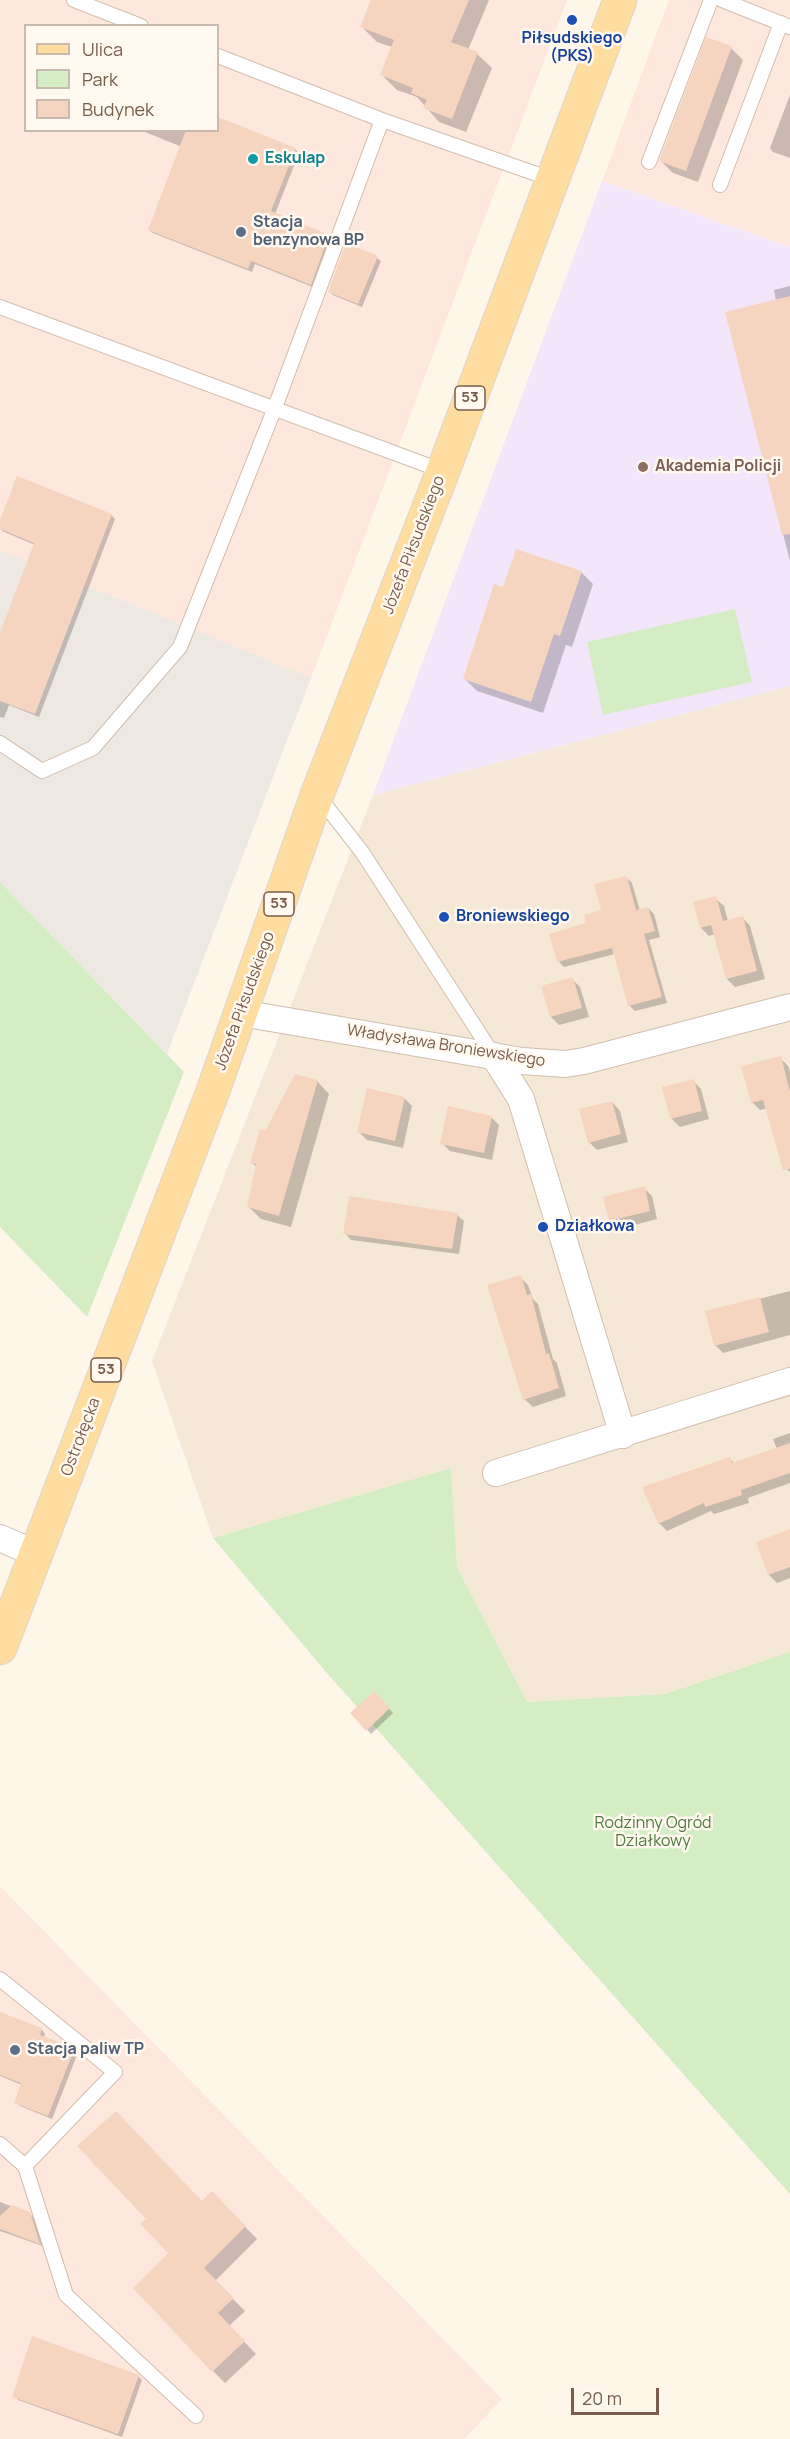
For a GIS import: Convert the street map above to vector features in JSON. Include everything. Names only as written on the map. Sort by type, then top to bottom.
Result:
[{"type":"main road","name":"Józefa Piłsudskiego","points":[[213,1092],[317,795],[443,471],[620,0]]},
{"type":"main road","name":"Ostrołęcka","points":[[0,1648],[213,1092]]},
{"type":"street","name":"Władysława Broniewskiego","points":[[241,1013],[494,1056],[565,1064],[790,1007]]},
{"type":"street","points":[[494,1056],[521,1099],[623,1435]]},
{"type":"street","points":[[496,1473],[790,1381]]},
{"type":"street","points":[[0,1538],[36,1554]]},
{"type":"lane","points":[[74,0],[136,24]]},
{"type":"lane","points":[[649,162],[711,0]]},
{"type":"lane","points":[[720,185],[785,25],[722,0]]},
{"type":"lane","points":[[219,56],[382,120],[551,179]]},
{"type":"lane","points":[[0,743],[42,771],[93,747],[180,646],[274,410],[382,120]]},
{"type":"lane","points":[[0,307],[443,471]]},
{"type":"lane","points":[[317,795],[362,852],[494,1056]]},
{"type":"lane","points":[[0,1979],[115,2072],[25,2166]]},
{"type":"lane","points":[[0,2144],[25,2166],[66,2295],[196,2416]]},
{"type":"shaded area","points":[[0,0],[567,0],[311,678],[0,550]]},
{"type":"shaded area","points":[[669,0],[790,0],[790,247],[602,181]]},
{"type":"shaded area","name":"Akademia Policji","points":[[602,181],[790,247],[790,686],[373,795]]},
{"type":"shaded area","points":[[0,550],[311,678],[167,1054],[0,882]]},
{"type":"shaded area","points":[[790,686],[790,1652],[665,1694],[527,1702],[457,1567],[451,1468],[213,1538],[152,1361],[373,795]]},
{"type":"shaded area","points":[[0,1886],[502,2399],[464,2439],[0,2439]]},
{"type":"green space","points":[[735,609],[752,682],[603,715],[587,642]]},
{"type":"green space","points":[[0,882],[184,1072],[87,1317],[0,1227]]},
{"type":"green space","name":"Rodzinny Ogród Działkowy","points":[[451,1468],[457,1567],[527,1702],[665,1694],[790,1652],[790,2194],[326,1672],[213,1538]]},
{"type":"building","points":[[371,0],[469,0],[451,42],[478,52],[452,119],[423,108],[427,100],[411,93],[413,88],[380,75],[394,40],[360,27]]},
{"type":"building","points":[[706,37],[732,46],[686,171],[659,161]]},
{"type":"building","points":[[219,117],[296,148],[271,211],[329,235],[311,285],[251,261],[248,269],[148,230],[185,132],[219,132]]},
{"type":"building","points":[[346,243],[378,256],[358,304],[328,292]]},
{"type":"building","points":[[790,296],[790,534],[782,535],[725,312]]},
{"type":"building","points":[[17,476],[112,514],[35,714],[0,701],[0,633],[34,543],[0,529],[0,520]]},
{"type":"building","points":[[516,549],[582,571],[560,636],[554,634],[531,702],[463,679],[494,584],[503,587]]},
{"type":"building","points":[[627,876],[636,910],[648,907],[655,931],[644,934],[662,997],[628,1006],[612,948],[557,962],[549,934],[586,923],[584,915],[601,910],[594,884]]},
{"type":"building","points":[[716,896],[723,921],[743,916],[757,971],[726,979],[711,925],[700,928],[693,902]]},
{"type":"building","points":[[573,977],[582,1008],[550,1017],[541,986]]},
{"type":"building","points":[[781,1056],[790,1092],[790,1169],[783,1170],[763,1100],[751,1103],[741,1066]]},
{"type":"building","points":[[295,1074],[318,1080],[279,1216],[247,1207],[256,1164],[250,1163],[260,1129],[266,1130]]},
{"type":"building","points":[[694,1079],[702,1111],[670,1119],[662,1087]]},
{"type":"building","points":[[367,1088],[405,1097],[395,1141],[357,1132]]},
{"type":"building","points":[[612,1101],[621,1134],[588,1143],[579,1109]]},
{"type":"building","points":[[448,1106],[492,1116],[484,1153],[440,1144]]},
{"type":"building","points":[[645,1186],[650,1211],[609,1221],[603,1197]]},
{"type":"building","points":[[349,1196],[458,1213],[452,1249],[343,1234]]},
{"type":"building","points":[[521,1275],[527,1295],[531,1294],[546,1354],[549,1353],[559,1388],[523,1400],[487,1285]]},
{"type":"building","points":[[760,1297],[769,1332],[714,1346],[705,1311]]},
{"type":"building","points":[[790,1443],[790,1473],[741,1490],[742,1495],[705,1507],[704,1503],[658,1524],[642,1487],[730,1457],[732,1463]]},
{"type":"building","points":[[790,1529],[790,1567],[768,1575],[756,1542]]},
{"type":"building","points":[[374,1691],[390,1708],[366,1731],[350,1713]]},
{"type":"building","points":[[0,2012],[42,2028],[40,2035],[74,2050],[48,2116],[14,2103],[21,2083],[0,2075]]},
{"type":"building","points":[[116,2111],[202,2201],[212,2191],[246,2226],[204,2268],[234,2298],[218,2313],[245,2341],[212,2372],[133,2288],[168,2253],[140,2224],[146,2219],[77,2146]]},
{"type":"building","points":[[12,2205],[30,2212],[40,2244],[0,2229],[0,2216]]},
{"type":"building","points":[[32,2336],[139,2375],[118,2434],[12,2397]]},
{"type":"place","name":"Piłsudskiego (PKS)","points":[[572,20]]},
{"type":"place","name":"Eskulap","points":[[253,159]]},
{"type":"place","name":"Stacja benzynowa BP","points":[[241,232]]},
{"type":"place","name":"Akademia Policji","points":[[643,467]]},
{"type":"place","name":"Broniewskiego","points":[[444,917]]},
{"type":"place","name":"Działkowa","points":[[543,1227]]},
{"type":"place","name":"Stacja paliw TP","points":[[15,2050]]}]
